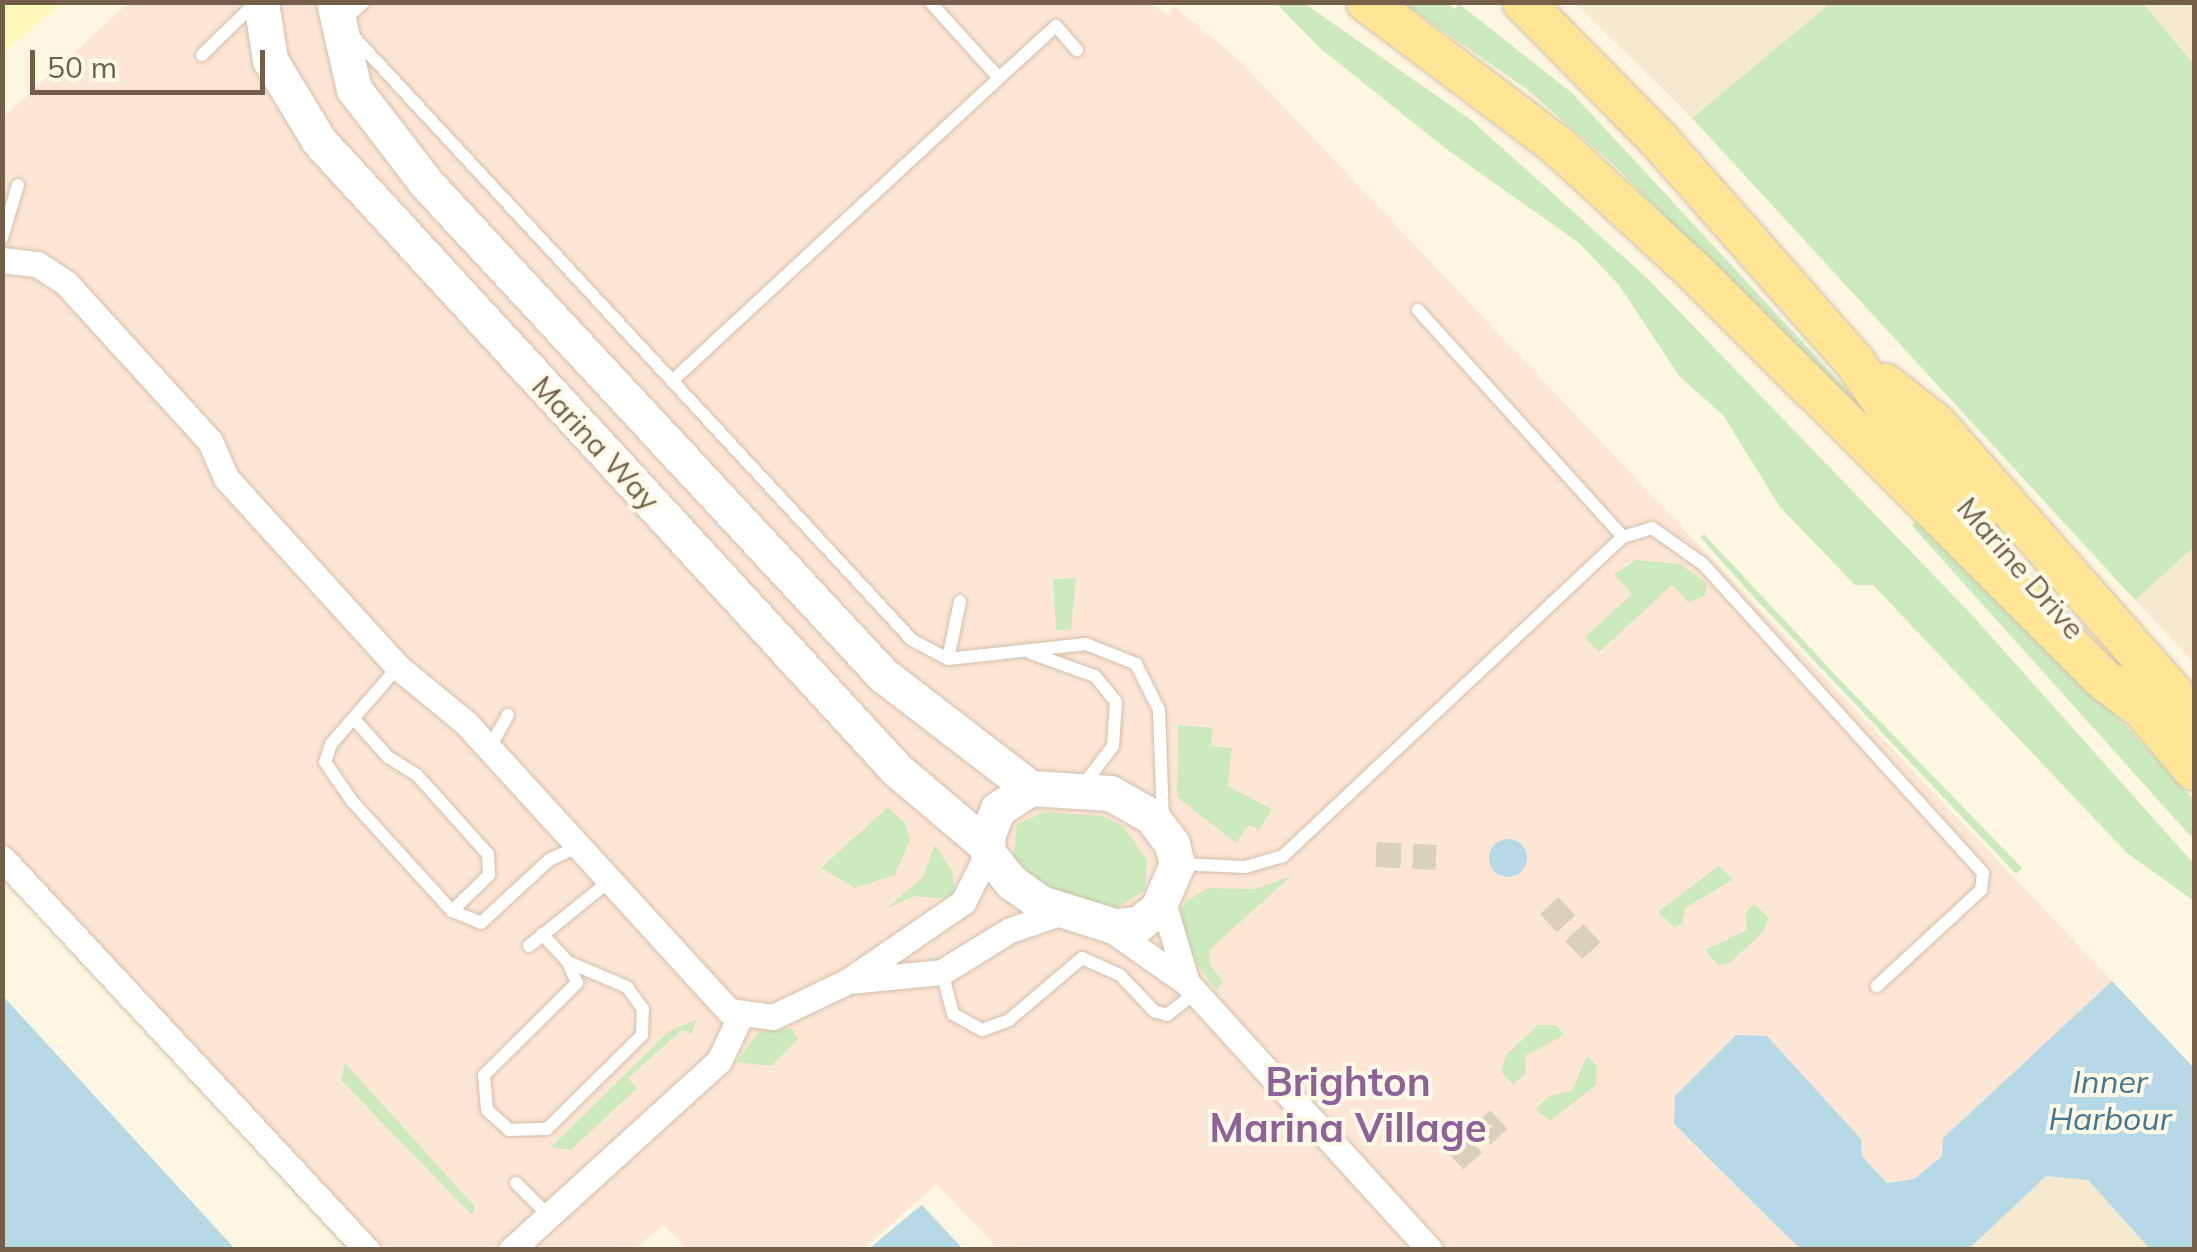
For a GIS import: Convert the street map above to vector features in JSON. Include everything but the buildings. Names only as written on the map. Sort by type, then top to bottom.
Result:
[{"type":"main road","points":[[1368,2],[1558,146],[1695,272],[2104,680],[2137,705]]},
{"type":"main road","name":"Marine Drive","points":[[1523,2],[1659,140],[1854,360],[1907,438],[2194,770]]},
{"type":"main road","name":"Marine Drive","points":[[1854,360],[1935,423],[2194,716]]},
{"type":"street","name":"Marina Way","points":[[259,2],[270,60],[319,142],[897,770],[988,850]]},
{"type":"street","name":"Marina Way","points":[[334,2],[346,72],[388,140],[822,611],[928,712],[1030,788]]},
{"type":"street","points":[[2,260],[37,264],[58,275],[210,441],[226,478],[398,667],[489,748],[575,848],[718,1002],[740,1016],[773,1016],[848,981],[963,902],[988,850],[998,809],[1030,788],[1080,790],[1130,800],[1164,830],[1177,864],[1163,902],[1138,924],[1103,924],[1063,912],[1012,882],[988,850]]},
{"type":"street","points":[[2,858],[367,1250]]},
{"type":"street","points":[[1163,902],[1191,988]]},
{"type":"street","points":[[848,981],[942,972],[1010,930],[1063,912]]},
{"type":"street","points":[[1103,924],[1191,988],[1430,1250]]},
{"type":"street","points":[[511,1250],[720,1061],[740,1016]]},
{"type":"lane","points":[[202,55],[259,2]]},
{"type":"lane","points":[[364,2],[341,23],[906,635],[948,659],[1097,645],[1142,670],[1159,710],[1164,830]]},
{"type":"lane","points":[[930,2],[999,78]]},
{"type":"lane","points":[[672,381],[1056,26],[1077,50]]},
{"type":"lane","points":[[2,238],[18,185]]},
{"type":"lane","points":[[1418,310],[1624,537]]},
{"type":"lane","points":[[1177,864],[1245,867],[1283,856],[1624,537],[1652,528],[1703,564],[1979,866],[1980,890],[1877,986]]},
{"type":"lane","points":[[948,659],[960,601]]},
{"type":"lane","points":[[1029,653],[1095,676],[1116,702],[1113,746],[1080,790]]},
{"type":"lane","points":[[398,667],[325,752],[332,776],[452,911],[481,923],[549,860],[575,848]]},
{"type":"lane","points":[[489,748],[508,715]]},
{"type":"lane","points":[[354,719],[388,757],[418,775],[488,854],[489,875],[452,911]]},
{"type":"lane","points":[[529,946],[607,883]]},
{"type":"lane","points":[[542,934],[568,962],[576,978],[573,990],[484,1075],[487,1110],[508,1130],[548,1128],[642,1035],[643,1008],[627,987],[568,962]]},
{"type":"lane","points":[[942,972],[953,1014],[982,1030],[1009,1020],[1082,958],[1120,975],[1154,1011],[1166,1015],[1191,988]]},
{"type":"lane","points":[[516,1183],[548,1215]]},
{"type":"shaded area","points":[[1150,2],[1167,15],[1174,6],[1242,63],[2112,981],[1944,1137],[1942,1156],[1914,1179],[1888,1183],[1862,1156],[1674,1124],[1800,1249],[998,1249],[937,1184],[863,1249],[687,1249],[663,1225],[635,1249],[348,1250],[3,878],[3,118],[128,3]]},
{"type":"shaded area","points":[[1575,3],[1832,3],[1692,118]]},
{"type":"shaded area","points":[[2143,3],[2194,3],[2194,64],[2179,45]]},
{"type":"shaded area","points":[[2194,547],[2194,663],[2135,600]]},
{"type":"shaded area","points":[[2046,1176],[2088,1180],[2150,1249],[1969,1250]]},
{"type":"green space","points":[[1832,2],[2143,3],[2194,64],[2194,547],[2135,600],[1692,118]]},
{"type":"green space","points":[[1276,3],[1304,3],[1471,120],[1647,278],[1972,615],[2194,864],[2194,901],[2127,853],[1873,585],[1855,585],[1780,507],[1723,415],[1680,377],[1619,285],[1579,243],[1445,148],[1320,48]]},
{"type":"green space","points":[[1403,3],[1446,3],[1455,9],[1458,3],[1572,93],[1883,429],[1880,436],[1615,166],[1528,90]]},
{"type":"green space","points":[[1919,517],[2037,629],[2194,800],[2194,840],[1912,526]]},
{"type":"green space","points":[[1704,534],[2022,868],[2016,874],[1750,593],[1700,537]]},
{"type":"green space","points":[[1636,560],[1680,564],[1706,583],[1706,595],[1689,603],[1672,585],[1599,652],[1585,637],[1632,594],[1614,574]]},
{"type":"green space","points":[[1076,578],[1071,629],[1056,631],[1053,579]]},
{"type":"green space","points":[[1178,725],[1213,728],[1211,746],[1232,748],[1228,786],[1272,809],[1259,830],[1249,825],[1236,843],[1177,797]]},
{"type":"green space","points":[[888,807],[905,823],[910,840],[895,875],[855,888],[821,868]]},
{"type":"green space","points":[[1044,812],[1102,816],[1123,826],[1147,860],[1145,890],[1116,909],[1063,900],[1013,862],[1017,824]]},
{"type":"green space","points":[[935,845],[952,871],[955,889],[948,899],[914,896],[886,909],[923,877]]},
{"type":"green space","points":[[1719,866],[1733,880],[1685,908],[1682,923],[1675,928],[1658,912]]},
{"type":"green space","points":[[1291,876],[1209,950],[1210,965],[1223,982],[1216,990],[1190,954],[1178,919],[1186,901],[1208,888],[1256,889]]},
{"type":"green space","points":[[1754,904],[1769,918],[1763,932],[1730,963],[1718,965],[1705,950],[1747,930],[1745,913]]},
{"type":"green space","points":[[697,1019],[691,1034],[682,1030],[628,1078],[637,1088],[571,1150],[551,1147],[668,1032]]},
{"type":"green space","points":[[1538,1025],[1556,1025],[1564,1035],[1525,1056],[1526,1073],[1513,1085],[1501,1072],[1506,1055]]},
{"type":"green space","points":[[792,1029],[798,1039],[771,1066],[736,1062],[760,1031]]},
{"type":"green space","points":[[1587,1056],[1597,1066],[1596,1085],[1550,1121],[1536,1109],[1549,1096],[1572,1091]]},
{"type":"green space","points":[[345,1063],[475,1207],[472,1215],[341,1080]]},
{"type":"sand","points":[[3,2],[62,2],[62,3],[3,53]]},
{"type":"water","points":[[1508,839],[1521,845],[1527,858],[1521,871],[1508,877],[1495,871],[1489,858],[1495,845]]},
{"type":"water","name":"Inner Harbour","points":[[2112,981],[2194,1068],[2194,1249],[2150,1249],[2088,1180],[2046,1176],[1969,1249],[1800,1249],[1674,1124],[1675,1096],[1736,1035],[1767,1036],[1861,1139],[1862,1156],[1887,1183],[1914,1179],[1942,1156],[1943,1138]]},
{"type":"water","points":[[2,995],[180,1189],[235,1249],[3,1249]]},
{"type":"water","points":[[922,1205],[963,1249],[869,1249],[914,1211]]},
{"type":"tunnel","points":[[1376,854],[1436,857]]},
{"type":"tunnel","points":[[1549,905],[1592,951]]},
{"type":"tunnel","points":[[1455,1160],[1499,1119]]},
{"type":"district","name":"Brighton Marina Village","points":[[1348,1104]]}]
